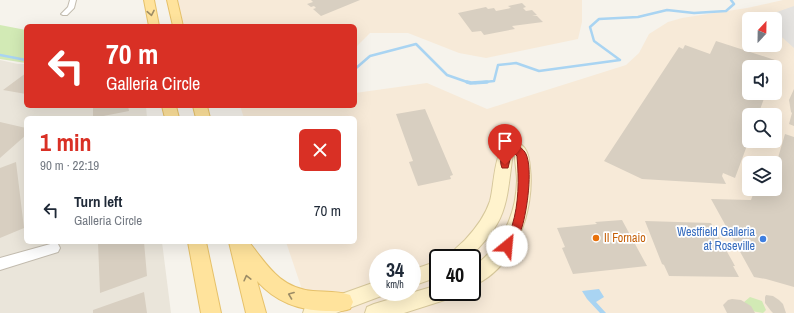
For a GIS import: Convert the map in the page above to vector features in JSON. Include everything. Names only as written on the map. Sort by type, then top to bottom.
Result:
[{"type":"main road","points":[[149,0],[154,24]]},
{"type":"main road","points":[[172,0],[178,24]]},
{"type":"main road","points":[[197,244],[211,313]]},
{"type":"main road","points":[[239,244],[256,313]]},
{"type":"main road","points":[[240,244],[275,287],[290,296],[310,300],[343,302]]},
{"type":"street","points":[[65,14],[71,8],[73,0]]},
{"type":"street","points":[[466,249],[491,220],[498,199],[506,152],[512,145],[522,154],[524,181],[521,209],[516,229],[507,246],[494,261],[481,271]]},
{"type":"street","points":[[0,264],[54,248]]},
{"type":"street","points":[[312,313],[369,292]]},
{"type":"street","points":[[374,313],[429,297]]},
{"type":"shaded area","points":[[175,0],[582,0],[582,22],[578,39],[486,58],[459,53],[408,33],[370,33],[357,46],[357,24],[184,24]]},
{"type":"shaded area","points":[[783,0],[794,0],[794,313],[310,313],[287,244],[357,244],[357,116],[243,116],[241,108],[357,108],[357,93],[427,83],[487,109],[626,65],[639,53],[649,34],[668,22],[682,18],[747,8]]},
{"type":"shaded area","points":[[794,6],[794,48],[782,37],[782,12],[777,12]]},
{"type":"shaded area","points":[[0,60],[24,64],[24,108],[146,108],[147,116],[24,116],[24,244],[162,244],[171,313],[0,313]]},
{"type":"green space","points":[[0,25],[24,30],[24,63],[0,59]]},
{"type":"green space","points":[[750,297],[762,301],[766,310],[763,313],[751,311],[744,302]]},
{"type":"water","points":[[599,289],[604,297],[596,302],[606,313],[600,313],[582,291]]},
{"type":"building","points":[[311,0],[360,0],[321,16],[313,9],[316,8],[314,6],[311,7],[307,4],[313,2]]},
{"type":"building","points":[[522,3],[526,7],[523,8],[526,11],[532,10],[537,15],[532,15],[537,16],[543,22],[512,26],[515,29],[484,35],[481,31],[472,32],[458,13],[486,7],[488,9],[494,8],[496,11],[511,8],[508,6]]},
{"type":"building","points":[[716,41],[742,49],[742,52],[750,52],[775,60],[742,60],[742,100],[763,100],[761,108],[742,108],[742,148],[746,148],[735,178],[723,173],[722,176],[726,184],[642,179],[604,161],[679,47],[683,49],[685,45],[710,54]]},
{"type":"building","points":[[24,74],[24,94],[3,90]]},
{"type":"building","points":[[794,89],[794,126],[789,124],[792,113],[789,100]]},
{"type":"building","points":[[93,108],[128,108],[129,111],[103,116],[93,116]]},
{"type":"building","points":[[425,109],[453,175],[450,176],[451,179],[418,186],[409,162],[413,161],[396,114]]},
{"type":"building","points":[[0,122],[24,128],[24,137],[0,158]]},
{"type":"building","name":"Westfield Galleria at Roseville","points":[[785,134],[794,137],[794,287],[754,277],[711,199],[751,200],[752,196],[782,196],[782,156],[779,156]]},
{"type":"building","points":[[16,162],[24,228],[0,238],[0,168]]},
{"type":"building","name":"II Fornaio","points":[[622,220],[647,266],[573,274],[562,248],[565,247],[557,228],[597,224],[595,222]]},
{"type":"building","points":[[645,221],[711,223],[735,266],[733,266],[739,277],[669,276],[664,265],[662,264]]},
{"type":"building","points":[[98,244],[144,244],[147,276],[100,293]]},
{"type":"building","points":[[144,292],[147,313],[93,313],[93,310]]},
{"type":"building","points":[[766,295],[773,296],[779,300],[783,304],[786,313],[773,313],[765,303]]},
{"type":"building","points":[[728,300],[741,300],[751,306],[755,313],[727,313],[723,305]]},
{"type":"waterway","points":[[481,82],[494,81],[498,65],[516,63],[539,71],[620,60],[594,41],[590,27],[599,19],[638,17],[667,10],[694,13],[726,11],[734,4],[731,0]]},
{"type":"waterway","points":[[357,67],[370,56],[416,44],[447,75],[467,82]]},
{"type":"waterway","points":[[0,55],[24,60]]},
{"type":"waterway","points":[[467,82],[481,82]]},
{"type":"waterway","points":[[475,83],[481,82]]},
{"type":"waterway","points":[[481,82],[487,82]]},
{"type":"place","name":"II Fornaio","points":[[596,238]]},
{"type":"place","name":"Westfield Galleria at Roseville","points":[[763,239]]},
{"type":"route","points":[[505,165],[506,152],[512,145],[522,154],[524,181],[521,209],[516,229],[507,246]]}]
